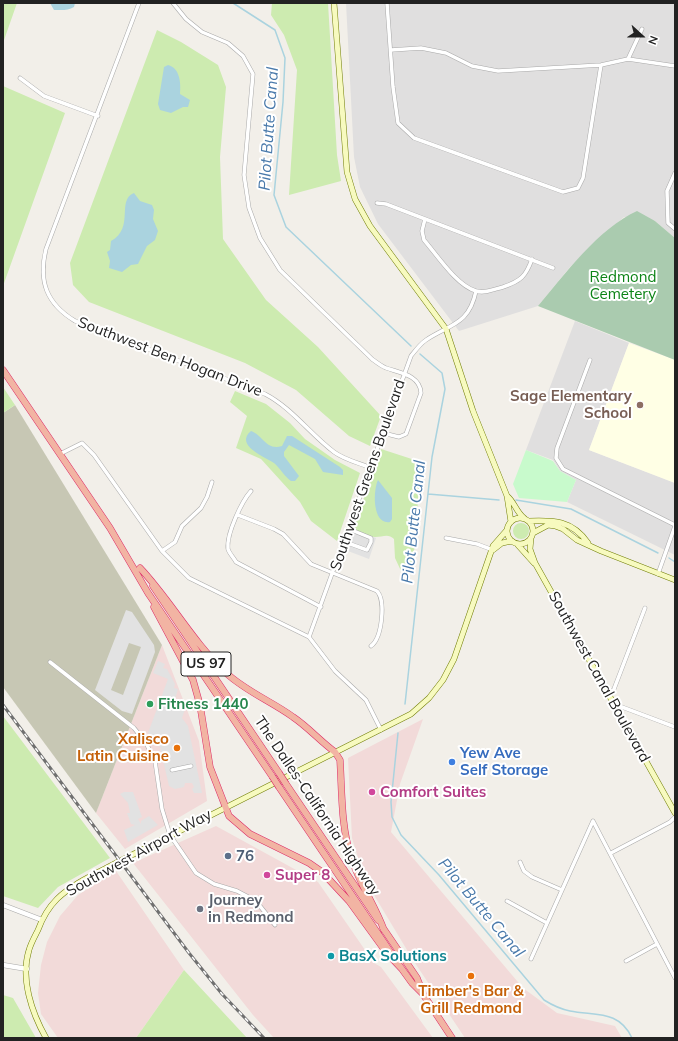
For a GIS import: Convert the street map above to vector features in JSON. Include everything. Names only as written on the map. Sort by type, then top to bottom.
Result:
[{"type":"highway","name":"The Dalles-California Highway","points":[[3,370],[129,558],[134,572],[148,593],[401,968],[412,983],[423,994],[452,1038]]},
{"type":"highway","name":"The Dalles-California Highway","points":[[129,558],[140,568],[279,773],[417,978],[423,994]]},
{"type":"highway","points":[[140,568],[158,587],[205,650],[225,672],[240,685],[292,716],[335,752],[340,760],[346,837],[350,855],[356,872],[377,911],[384,930]]},
{"type":"highway","points":[[148,593],[156,612],[193,680],[200,705],[210,767],[229,816],[250,834],[309,863],[322,872],[349,901],[386,952],[401,968]]},
{"type":"main road","points":[[334,3],[347,172],[355,199],[370,226],[446,329],[473,411],[507,496],[511,522],[507,530],[508,537],[535,563]]},
{"type":"main road","points":[[492,550],[502,542],[525,543],[531,538],[533,533],[532,526],[527,520],[518,514],[511,499],[507,496]]},
{"type":"main road","points":[[511,522],[519,518],[527,520],[560,522],[583,537],[588,543]]},
{"type":"main road","points":[[533,533],[548,525],[555,526],[563,529],[577,540],[588,543],[601,551],[675,580]]},
{"type":"main road","name":"Southwest Airport Way","points":[[46,1038],[36,1020],[28,991],[28,950],[42,920],[57,899],[79,884],[170,835],[411,714],[428,698],[443,680],[454,659],[492,550],[492,546],[507,530]]},
{"type":"main road","name":"Southwest Canal Boulevard","points":[[531,538],[530,549],[535,563],[675,813]]},
{"type":"street","name":"Southwest Ben Hogan Drive","points":[[139,3],[44,259],[45,286],[53,302],[59,309],[75,321],[265,394],[280,403],[334,452],[347,459],[371,468]]},
{"type":"street","points":[[173,3],[186,19],[202,32],[228,43],[233,47],[243,56],[253,74],[244,175],[249,208],[260,238],[280,270],[372,359],[384,367],[404,373],[416,380],[420,386],[421,393],[406,434],[399,437],[383,433]]},
{"type":"street","points":[[387,3],[393,87],[398,123],[414,138],[563,192],[578,188],[582,178],[601,65]]},
{"type":"street","points":[[628,59],[642,29]]},
{"type":"street","points":[[391,50],[421,48],[446,53],[472,66],[498,71],[601,65],[628,59],[675,66]]},
{"type":"street","points":[[20,78],[44,96],[98,116]]},
{"type":"street","points":[[675,173],[667,192],[668,223],[675,229]]},
{"type":"street","points":[[378,203],[386,204],[553,268]]},
{"type":"street","points":[[425,219],[422,231],[424,240],[461,284],[476,292],[490,291],[517,282],[528,272],[532,259]]},
{"type":"street","name":"Southwest Greens Boulevard","points":[[309,637],[411,356],[425,341],[469,313],[476,292]]},
{"type":"street","points":[[590,360],[557,448],[556,458],[562,469],[675,525],[658,574]]},
{"type":"street","points":[[60,454],[82,443],[94,455],[162,551],[189,578],[309,637],[335,671],[366,700],[381,730]]},
{"type":"street","points":[[162,551],[175,542],[182,526],[201,508],[207,497],[212,482]]},
{"type":"street","points":[[251,491],[244,498],[229,538],[228,550],[236,562],[321,607]]},
{"type":"street","points":[[238,515],[274,529],[291,542],[311,564],[374,588],[381,595],[383,606],[378,639],[371,646]]},
{"type":"street","points":[[344,542],[367,550],[371,542],[371,538],[349,529]]},
{"type":"street","points":[[446,538],[477,544],[492,550]]},
{"type":"street","points":[[609,695],[614,689],[645,608]]},
{"type":"street","points":[[50,662],[134,728],[146,743],[155,760],[162,808],[170,835],[196,873],[214,884],[238,891],[256,901],[275,925]]},
{"type":"street","points":[[613,704],[675,728]]},
{"type":"street","points":[[172,770],[191,766]]},
{"type":"street","points":[[611,853],[670,822],[675,817]]},
{"type":"street","points":[[532,958],[593,821],[675,978]]},
{"type":"street","points":[[520,862],[524,871],[532,877],[562,890]]},
{"type":"street","points":[[507,901],[547,923]]},
{"type":"street","points":[[3,905],[42,920]]},
{"type":"street","points":[[626,961],[657,944]]},
{"type":"street","points":[[3,965],[27,969]]},
{"type":"shaded area","points":[[346,3],[675,3],[675,238],[655,221],[624,217],[570,267],[538,306],[459,331],[378,224],[360,187],[354,157]]},
{"type":"shaded area","points":[[575,321],[629,343],[589,450],[675,483],[675,555],[567,502],[576,480],[560,471],[553,460],[526,450]]},
{"type":"shaded area","name":"Sage Elementary School","points":[[629,343],[675,360],[675,483],[589,450]]},
{"type":"shaded area","points":[[15,405],[162,645],[96,813],[3,687],[3,413]]},
{"type":"shaded area","points":[[353,530],[376,538],[369,559],[348,551],[349,548],[347,547],[349,542],[351,543]]},
{"type":"shaded area","points":[[126,610],[132,612],[154,645],[155,652],[132,714],[122,711],[95,690]],"holes":[[[129,643],[141,647],[123,695],[111,690]]]},
{"type":"shaded area","points":[[162,645],[199,741],[207,801],[125,849],[96,813]]},
{"type":"shaded area","points":[[158,661],[165,664],[163,668],[167,669],[175,684],[174,688],[178,689],[175,699],[182,699],[183,701],[181,707],[185,709],[182,718],[188,726],[202,793],[194,793],[192,783],[185,783],[184,787],[175,789],[169,786],[159,743],[148,733],[168,679],[153,673]]},
{"type":"shaded area","points":[[423,719],[400,784],[391,832],[523,988],[557,1013],[615,1026],[622,1038],[465,1038],[413,960],[365,880],[352,838],[348,758]]},
{"type":"shaded area","points":[[124,792],[133,792],[142,817],[138,819],[141,824],[141,821],[149,816],[158,825],[128,842],[124,830],[135,825],[131,824],[127,813],[130,813],[128,803],[120,794]]},
{"type":"shaded area","points":[[216,826],[318,882],[374,963],[381,967],[433,1038],[274,1038],[253,1015],[133,863]]},
{"type":"shaded area","points":[[116,871],[184,970],[136,1038],[58,1038],[41,1014],[38,993],[41,965],[47,942],[60,916],[78,895]]},
{"type":"green space","points":[[3,3],[17,3],[3,43]]},
{"type":"green space","points":[[272,3],[328,3],[337,155],[341,181],[289,195],[297,70],[284,35],[271,15]]},
{"type":"green space","points":[[157,30],[181,42],[218,65],[226,87],[220,157],[223,239],[266,300],[318,347],[381,416],[370,446],[349,436],[296,390],[245,363],[89,302],[73,285],[70,263]]},
{"type":"green space","points":[[3,86],[65,113],[3,286]]},
{"type":"green space","name":"Redmond Cemetery","points":[[637,211],[655,221],[675,238],[675,360],[538,306],[596,240],[623,219]]},
{"type":"green space","points":[[3,387],[15,405],[3,413]]},
{"type":"green space","points":[[235,391],[266,404],[290,423],[305,439],[335,460],[360,473],[337,541],[311,521],[300,502],[261,459],[236,448],[247,416],[230,402]]},
{"type":"green space","points":[[381,449],[421,462],[413,566],[410,573],[406,575],[402,573],[395,558],[394,539],[392,537],[373,537],[353,529]]},
{"type":"green space","points":[[526,450],[553,461],[560,471],[576,480],[567,502],[519,498],[513,484]]},
{"type":"green space","points":[[518,523],[524,523],[529,528],[527,537],[524,539],[518,539],[513,534],[513,528]]},
{"type":"green space","points":[[3,716],[110,858],[58,887],[38,908],[3,896]]},
{"type":"green space","points":[[184,970],[247,1038],[136,1038]]},
{"type":"green space","points":[[3,995],[13,998],[36,1038],[3,1038]]},
{"type":"water","points":[[50,3],[75,3],[74,7],[67,10],[54,10]]},
{"type":"water","points":[[168,65],[175,69],[179,76],[180,94],[190,100],[188,107],[183,107],[171,113],[160,110],[158,104],[164,67]]},
{"type":"water","points":[[134,193],[140,201],[152,205],[154,210],[153,219],[158,231],[155,240],[147,246],[138,264],[131,265],[122,272],[109,268],[110,261],[107,252],[110,250],[111,241],[122,229],[126,202]]},
{"type":"water","points":[[251,431],[259,436],[268,445],[277,447],[282,446],[287,436],[292,436],[340,467],[343,470],[343,475],[323,472],[315,459],[289,445],[284,452],[284,456],[299,476],[295,481],[291,481],[274,463],[258,454],[248,446],[246,441],[247,436]]},
{"type":"water","points":[[378,480],[392,498],[392,519],[390,522],[384,521],[380,518],[375,506],[375,491]]},
{"type":"waterway","name":"Pilot Butte Canal","points":[[233,3],[275,30],[285,58],[283,102],[274,195],[286,227],[411,346]]},
{"type":"waterway","name":"Pilot Butte Canal","points":[[405,704],[432,457],[445,389],[442,373],[420,354]]},
{"type":"waterway","points":[[428,494],[499,500]]},
{"type":"waterway","points":[[516,500],[571,509],[658,553]]},
{"type":"waterway","points":[[669,558],[675,562]]},
{"type":"waterway","name":"Pilot Butte Canal","points":[[398,733],[391,802],[392,817],[401,835],[439,875],[544,1000],[556,1007],[566,1010],[598,1014],[614,1018],[627,1029],[632,1038]]},
{"type":"railway","points":[[3,705],[189,953],[222,994],[264,1038]]},
{"type":"place","name":"Sage Elementary School","points":[[640,405]]},
{"type":"place","name":"Fitness 1440","points":[[150,704]]},
{"type":"place","name":"Xalisco Latin Cuisine","points":[[177,748]]},
{"type":"place","name":"Yew Ave Self Storage","points":[[452,762]]},
{"type":"place","name":"Comfort Suites","points":[[372,792]]},
{"type":"place","name":"76","points":[[228,856]]},
{"type":"place","name":"Super 8","points":[[267,875]]},
{"type":"place","name":"Journey in Redmond","points":[[200,909]]},
{"type":"place","name":"BasX Solutions","points":[[331,956]]},
{"type":"place","name":"Timber's Bar & Grill Redmond","points":[[471,976]]}]
